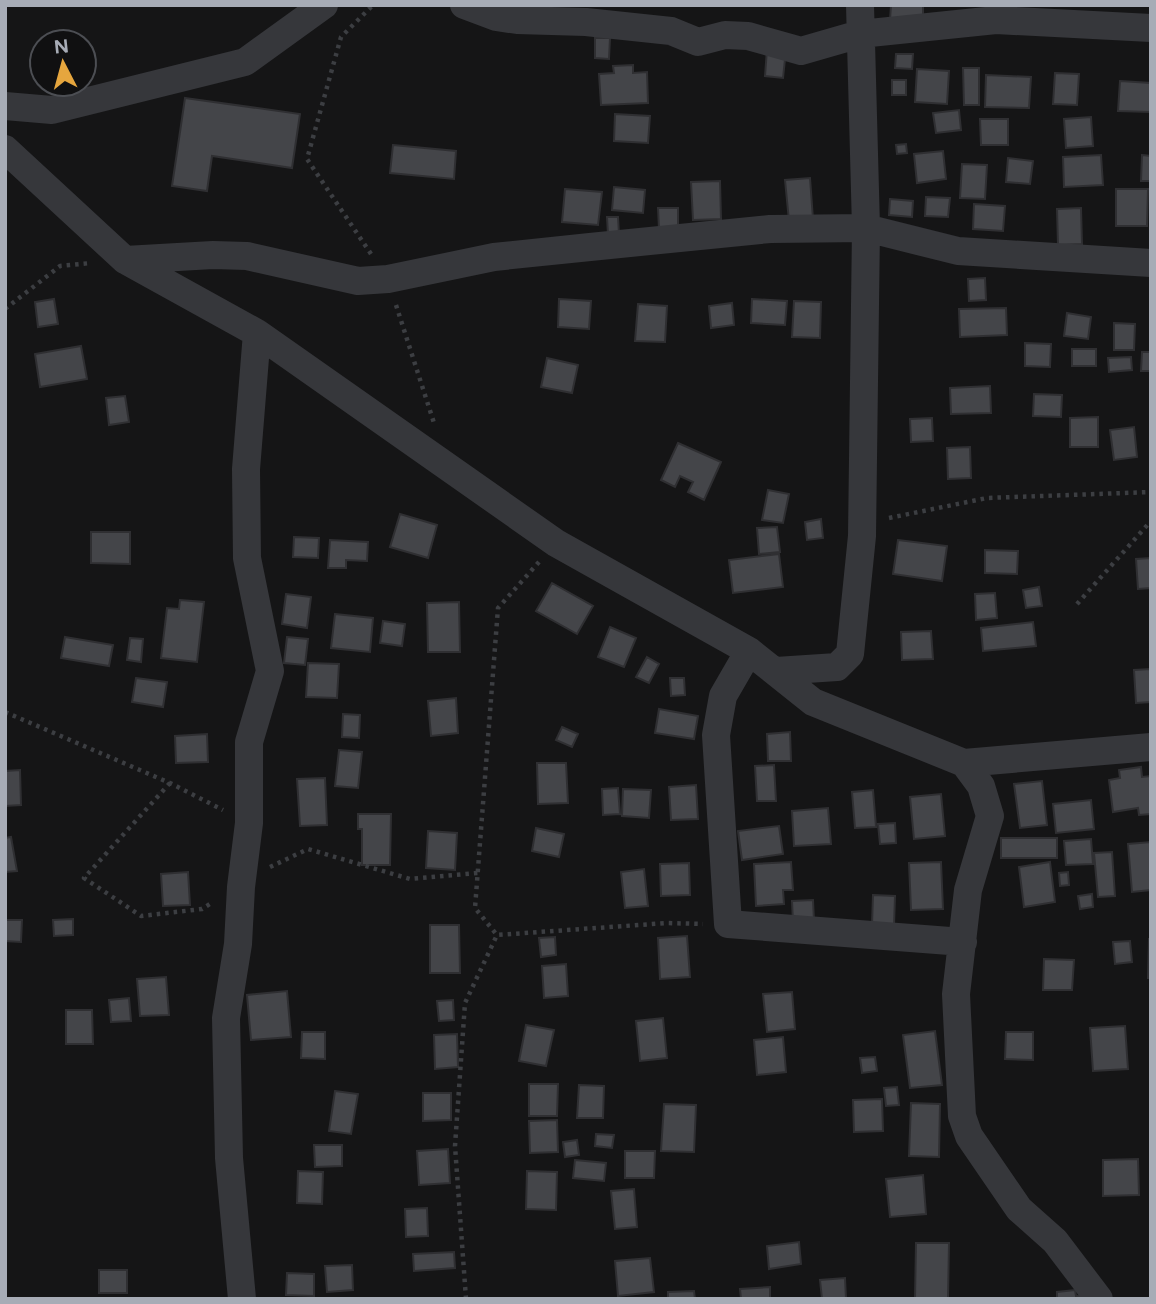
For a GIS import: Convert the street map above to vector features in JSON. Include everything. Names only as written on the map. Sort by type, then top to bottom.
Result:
[{"type":"street","points":[[5,106],[52,110],[245,62],[324,5]]},
{"type":"street","points":[[464,5],[496,17],[517,20],[586,22],[671,32],[698,42],[725,35],[748,36],[801,51],[860,34],[996,20],[1151,28]]},
{"type":"street","points":[[776,671],[837,667],[850,654],[862,536],[866,228],[860,5]]},
{"type":"street","points":[[5,149],[125,260],[257,333],[556,543],[749,651],[813,702],[964,764],[1151,747]]},
{"type":"street","points":[[125,260],[213,255],[247,256],[358,281],[388,279],[508,256],[771,229],[866,228],[958,251],[1151,263]]},
{"type":"street","points":[[242,1299],[229,1158],[226,1018],[238,944],[241,887],[249,823],[249,742],[270,671],[247,558],[246,469],[257,333]]},
{"type":"street","points":[[749,651],[723,696],[716,735],[728,924],[963,942]]},
{"type":"street","points":[[964,764],[981,786],[990,816],[968,890],[956,994],[962,1116],[969,1136],[1019,1209],[1055,1241],[1099,1299]]},
{"type":"path","points":[[373,5],[341,37],[307,159],[388,279],[449,467]]},
{"type":"path","points":[[5,309],[60,266],[125,260]]},
{"type":"path","points":[[862,536],[891,517],[987,498],[1151,492]]},
{"type":"path","points":[[1077,604],[1151,521]]},
{"type":"path","points":[[497,935],[475,908],[498,608],[556,543]]},
{"type":"path","points":[[170,783],[84,878],[141,916],[202,909],[241,887]]},
{"type":"path","points":[[497,935],[667,923],[728,924]]},
{"type":"path","points":[[466,1299],[456,1146],[464,1003],[497,935]]},
{"type":"building","points":[[891,5],[923,5],[923,20],[890,20]]},
{"type":"building","points":[[595,38],[610,38],[609,59],[595,58]]},
{"type":"building","points":[[767,49],[786,50],[783,78],[765,76]]},
{"type":"building","points":[[896,54],[913,54],[912,69],[895,68]]},
{"type":"building","points":[[633,65],[633,73],[647,72],[648,103],[601,105],[599,74],[614,73],[613,66]]},
{"type":"building","points":[[963,68],[979,68],[979,105],[964,105]]},
{"type":"building","points":[[917,69],[949,71],[947,104],[915,102]]},
{"type":"building","points":[[1055,73],[1079,74],[1077,105],[1053,104]]},
{"type":"building","points":[[986,75],[1031,77],[1029,108],[985,107]]},
{"type":"building","points":[[892,80],[906,80],[906,95],[892,95]]},
{"type":"building","points":[[1120,81],[1151,83],[1151,112],[1118,111]]},
{"type":"building","points":[[185,98],[300,114],[292,168],[212,156],[207,191],[172,186]]},
{"type":"building","points":[[959,110],[961,130],[936,133],[933,113]]},
{"type":"building","points":[[615,114],[650,116],[648,143],[614,141]]},
{"type":"building","points":[[1091,117],[1093,146],[1066,148],[1064,119]]},
{"type":"building","points":[[980,119],[1008,119],[1008,145],[981,145]]},
{"type":"building","points":[[906,144],[907,153],[897,154],[896,145]]},
{"type":"building","points":[[393,145],[456,151],[454,179],[390,173]]},
{"type":"building","points":[[943,151],[946,179],[917,183],[914,154]]},
{"type":"building","points":[[1101,155],[1103,185],[1064,187],[1063,157]]},
{"type":"building","points":[[1142,155],[1151,156],[1151,181],[1141,181]]},
{"type":"building","points":[[1008,158],[1033,161],[1030,184],[1006,182]]},
{"type":"building","points":[[962,164],[987,165],[985,199],[960,198]]},
{"type":"building","points":[[810,178],[813,219],[789,221],[785,180]]},
{"type":"building","points":[[720,181],[721,219],[693,220],[691,182]]},
{"type":"building","points":[[614,187],[645,190],[643,213],[612,210]]},
{"type":"building","points":[[565,189],[602,192],[598,225],[562,222]]},
{"type":"building","points":[[1116,189],[1148,189],[1147,226],[1116,226]]},
{"type":"building","points":[[926,197],[950,198],[948,217],[925,216]]},
{"type":"building","points":[[890,199],[913,201],[912,217],[889,215]]},
{"type":"building","points":[[974,204],[1005,206],[1003,231],[973,229]]},
{"type":"building","points":[[658,208],[678,208],[678,228],[659,229]]},
{"type":"building","points":[[1081,208],[1082,244],[1058,245],[1057,209]]},
{"type":"building","points":[[607,217],[618,217],[619,234],[608,235]]},
{"type":"building","points":[[985,278],[986,300],[969,301],[968,279]]},
{"type":"building","points":[[54,299],[58,324],[38,327],[35,302]]},
{"type":"building","points":[[559,299],[591,301],[589,329],[558,327]]},
{"type":"building","points":[[752,299],[787,301],[785,325],[751,323]]},
{"type":"building","points":[[794,301],[821,302],[820,338],[792,337]]},
{"type":"building","points":[[732,303],[734,325],[711,328],[709,306]]},
{"type":"building","points":[[638,304],[667,306],[665,342],[635,341]]},
{"type":"building","points":[[1006,308],[1007,335],[960,337],[959,309]]},
{"type":"building","points":[[1067,313],[1091,317],[1088,339],[1064,336]]},
{"type":"building","points":[[1114,323],[1135,324],[1134,350],[1114,350]]},
{"type":"building","points":[[1025,343],[1051,344],[1050,367],[1025,366]]},
{"type":"building","points":[[81,346],[87,379],[40,387],[35,354]]},
{"type":"building","points":[[1072,349],[1096,349],[1096,366],[1072,366]]},
{"type":"building","points":[[1142,352],[1151,352],[1151,371],[1141,371]]},
{"type":"building","points":[[1131,357],[1132,370],[1109,372],[1108,358]]},
{"type":"building","points":[[547,358],[578,365],[572,393],[541,387]]},
{"type":"building","points":[[990,386],[991,413],[951,414],[950,388]]},
{"type":"building","points":[[1034,394],[1062,395],[1061,417],[1033,416]]},
{"type":"building","points":[[125,396],[129,422],[109,425],[106,398]]},
{"type":"building","points":[[1098,417],[1098,447],[1070,447],[1070,418]]},
{"type":"building","points":[[932,418],[933,441],[911,442],[910,419]]},
{"type":"building","points":[[1134,427],[1137,457],[1114,460],[1110,430]]},
{"type":"building","points":[[678,443],[721,462],[704,500],[688,492],[693,482],[680,476],[675,487],[661,480]]},
{"type":"building","points":[[970,447],[971,478],[948,479],[947,448]]},
{"type":"building","points":[[768,490],[789,494],[783,523],[762,520]]},
{"type":"building","points":[[400,514],[437,525],[428,558],[390,547]]},
{"type":"building","points":[[821,519],[823,538],[807,540],[805,522]]},
{"type":"building","points":[[777,527],[780,552],[759,554],[757,528]]},
{"type":"building","points":[[91,532],[130,532],[130,564],[91,563]]},
{"type":"building","points":[[294,537],[319,538],[318,558],[293,557]]},
{"type":"building","points":[[330,540],[368,542],[367,561],[346,560],[346,568],[328,568]]},
{"type":"building","points":[[898,540],[947,546],[942,581],[893,574]]},
{"type":"building","points":[[985,550],[1018,551],[1017,574],[985,573]]},
{"type":"building","points":[[779,554],[783,587],[733,593],[729,560]]},
{"type":"building","points":[[1151,558],[1151,588],[1138,589],[1136,559]]},
{"type":"building","points":[[552,583],[593,606],[577,634],[536,611]]},
{"type":"building","points":[[1039,587],[1042,606],[1026,608],[1023,590]]},
{"type":"building","points":[[995,593],[997,618],[976,620],[975,594]]},
{"type":"building","points":[[286,594],[311,597],[307,628],[282,624]]},
{"type":"building","points":[[180,600],[204,602],[197,662],[161,658],[167,608],[179,609]]},
{"type":"building","points":[[459,602],[460,652],[428,652],[427,603]]},
{"type":"building","points":[[335,614],[373,618],[370,652],[331,648]]},
{"type":"building","points":[[383,621],[405,624],[402,646],[380,643]]},
{"type":"building","points":[[1033,622],[1036,646],[983,651],[981,628]]},
{"type":"building","points":[[610,627],[636,638],[624,667],[598,657]]},
{"type":"building","points":[[931,631],[933,659],[902,660],[901,632]]},
{"type":"building","points":[[65,637],[113,645],[109,666],[61,658]]},
{"type":"building","points":[[287,637],[308,639],[305,665],[284,663]]},
{"type":"building","points":[[130,638],[143,639],[141,662],[127,660]]},
{"type":"building","points":[[647,657],[659,664],[649,683],[636,677]]},
{"type":"building","points":[[308,663],[339,664],[337,698],[306,697]]},
{"type":"building","points":[[1151,669],[1151,702],[1136,703],[1134,670]]},
{"type":"building","points":[[136,678],[167,682],[163,707],[132,702]]},
{"type":"building","points":[[670,678],[684,678],[685,695],[671,696]]},
{"type":"building","points":[[456,698],[458,733],[431,736],[428,701]]},
{"type":"building","points":[[659,709],[698,716],[694,739],[655,733]]},
{"type":"building","points":[[343,714],[360,715],[359,738],[342,737]]},
{"type":"building","points":[[562,727],[578,734],[572,747],[556,740]]},
{"type":"building","points":[[790,732],[791,761],[768,761],[767,734]]},
{"type":"building","points":[[207,734],[208,762],[176,763],[175,736]]},
{"type":"building","points":[[339,750],[362,752],[358,788],[335,786]]},
{"type":"building","points":[[537,763],[566,763],[568,803],[538,804]]},
{"type":"building","points":[[774,765],[776,801],[757,801],[755,766]]},
{"type":"building","points":[[1141,767],[1142,777],[1151,776],[1151,814],[1139,815],[1138,808],[1113,812],[1109,780],[1120,778],[1119,770]]},
{"type":"building","points":[[20,770],[21,805],[5,806],[5,771]]},
{"type":"building","points":[[325,778],[327,825],[300,826],[297,779]]},
{"type":"building","points":[[1042,781],[1047,825],[1020,828],[1014,784]]},
{"type":"building","points":[[696,785],[698,819],[671,820],[669,787]]},
{"type":"building","points":[[618,788],[620,814],[603,815],[602,789]]},
{"type":"building","points":[[623,789],[651,790],[649,818],[622,816]]},
{"type":"building","points":[[873,790],[876,827],[855,828],[852,792]]},
{"type":"building","points":[[941,794],[945,836],[914,839],[910,797]]},
{"type":"building","points":[[1091,800],[1094,829],[1056,833],[1053,804]]},
{"type":"building","points":[[828,808],[831,844],[794,846],[792,811]]},
{"type":"building","points":[[358,814],[391,814],[390,865],[362,865],[362,829],[358,829]]},
{"type":"building","points":[[895,823],[896,843],[880,844],[878,824]]},
{"type":"building","points":[[779,826],[783,854],[742,860],[738,831]]},
{"type":"building","points":[[536,828],[564,834],[559,857],[532,851]]},
{"type":"building","points":[[428,831],[457,833],[455,870],[426,868]]},
{"type":"building","points":[[11,837],[17,871],[5,872],[5,838]]},
{"type":"building","points":[[1001,838],[1057,838],[1057,858],[1001,858]]},
{"type":"building","points":[[1091,839],[1093,864],[1066,865],[1064,841]]},
{"type":"building","points":[[1151,842],[1151,890],[1132,892],[1128,844]]},
{"type":"building","points":[[1112,852],[1115,896],[1098,897],[1094,853]]},
{"type":"building","points":[[791,862],[793,890],[783,890],[784,904],[756,906],[754,864]]},
{"type":"building","points":[[941,862],[943,909],[911,910],[909,863]]},
{"type":"building","points":[[1050,862],[1055,902],[1024,907],[1019,867]]},
{"type":"building","points":[[689,863],[690,895],[661,896],[660,864]]},
{"type":"building","points":[[644,869],[648,906],[625,908],[621,872]]},
{"type":"building","points":[[188,872],[190,905],[163,906],[161,874]]},
{"type":"building","points":[[1068,872],[1069,885],[1060,886],[1059,873]]},
{"type":"building","points":[[1092,894],[1093,907],[1080,909],[1078,896]]},
{"type":"building","points":[[873,895],[895,896],[894,926],[872,925]]},
{"type":"building","points":[[813,900],[814,921],[793,922],[792,901]]},
{"type":"building","points":[[73,919],[73,935],[54,936],[53,920]]},
{"type":"building","points":[[5,920],[22,920],[21,942],[5,941]]},
{"type":"building","points":[[430,925],[459,925],[460,973],[430,973]]},
{"type":"building","points":[[687,936],[690,977],[660,979],[658,938]]},
{"type":"building","points":[[555,937],[556,955],[541,957],[539,938]]},
{"type":"building","points":[[1151,939],[1151,978],[1148,978]]},
{"type":"building","points":[[1130,941],[1132,962],[1115,964],[1113,942]]},
{"type":"building","points":[[1044,959],[1074,960],[1072,990],[1043,990]]},
{"type":"building","points":[[566,964],[568,996],[544,998],[542,966]]},
{"type":"building","points":[[166,977],[169,1015],[140,1016],[137,979]]},
{"type":"building","points":[[287,991],[291,1037],[251,1040],[247,995]]},
{"type":"building","points":[[792,992],[795,1029],[767,1032],[763,994]]},
{"type":"building","points":[[129,998],[131,1021],[111,1022],[109,1000]]},
{"type":"building","points":[[453,1000],[454,1020],[439,1021],[437,1001]]},
{"type":"building","points":[[66,1010],[92,1010],[93,1044],[66,1044]]},
{"type":"building","points":[[663,1018],[667,1058],[640,1061],[636,1021]]},
{"type":"building","points":[[526,1025],[554,1030],[546,1066],[519,1061]]},
{"type":"building","points":[[1125,1026],[1128,1069],[1093,1071],[1090,1028]]},
{"type":"building","points":[[935,1031],[942,1085],[910,1088],[903,1035]]},
{"type":"building","points":[[302,1032],[325,1032],[325,1059],[301,1058]]},
{"type":"building","points":[[1006,1032],[1033,1032],[1033,1060],[1005,1059]]},
{"type":"building","points":[[457,1034],[458,1067],[435,1069],[434,1035]]},
{"type":"building","points":[[783,1037],[786,1072],[757,1075],[754,1040]]},
{"type":"building","points":[[875,1057],[877,1071],[862,1073],[860,1058]]},
{"type":"building","points":[[529,1084],[558,1084],[557,1116],[529,1116]]},
{"type":"building","points":[[579,1085],[604,1086],[603,1118],[577,1118]]},
{"type":"building","points":[[897,1087],[899,1105],[886,1106],[884,1088]]},
{"type":"building","points":[[335,1091],[358,1094],[351,1134],[329,1131]]},
{"type":"building","points":[[423,1093],[451,1093],[451,1120],[423,1121]]},
{"type":"building","points":[[882,1099],[883,1131],[854,1132],[853,1100]]},
{"type":"building","points":[[911,1103],[940,1104],[939,1157],[909,1156]]},
{"type":"building","points":[[664,1104],[696,1105],[694,1152],[661,1151]]},
{"type":"building","points":[[557,1120],[558,1152],[530,1153],[529,1121]]},
{"type":"building","points":[[596,1134],[614,1135],[612,1148],[595,1146]]},
{"type":"building","points":[[577,1140],[579,1155],[565,1157],[563,1142]]},
{"type":"building","points":[[314,1145],[342,1145],[342,1166],[315,1167]]},
{"type":"building","points":[[448,1149],[450,1183],[419,1185],[417,1151]]},
{"type":"building","points":[[625,1151],[655,1151],[654,1178],[625,1178]]},
{"type":"building","points":[[1138,1159],[1139,1195],[1103,1196],[1103,1160]]},
{"type":"building","points":[[575,1160],[606,1163],[604,1181],[573,1178]]},
{"type":"building","points":[[298,1171],[323,1172],[322,1204],[297,1203]]},
{"type":"building","points":[[527,1171],[557,1172],[556,1210],[526,1209]]},
{"type":"building","points":[[923,1175],[926,1214],[890,1217],[886,1179]]},
{"type":"building","points":[[634,1189],[637,1227],[615,1229],[611,1191]]},
{"type":"building","points":[[427,1208],[428,1236],[406,1237],[405,1209]]},
{"type":"building","points":[[799,1242],[801,1264],[769,1269],[767,1246]]},
{"type":"building","points":[[916,1243],[949,1243],[948,1299],[915,1299]]},
{"type":"building","points":[[454,1252],[455,1268],[414,1271],[413,1254]]},
{"type":"building","points":[[650,1258],[654,1292],[618,1296],[615,1261]]},
{"type":"building","points":[[352,1265],[353,1290],[327,1292],[325,1266]]},
{"type":"building","points":[[99,1270],[127,1270],[127,1293],[99,1293]]},
{"type":"building","points":[[287,1273],[314,1274],[314,1296],[286,1295]]},
{"type":"building","points":[[845,1278],[846,1299],[822,1299],[820,1280]]},
{"type":"building","points":[[770,1287],[770,1299],[741,1299],[740,1289]]},
{"type":"building","points":[[1075,1290],[1076,1296],[1087,1295],[1088,1299],[1057,1299],[1057,1292]]},
{"type":"building","points":[[694,1291],[695,1299],[668,1299],[668,1292]]}]
